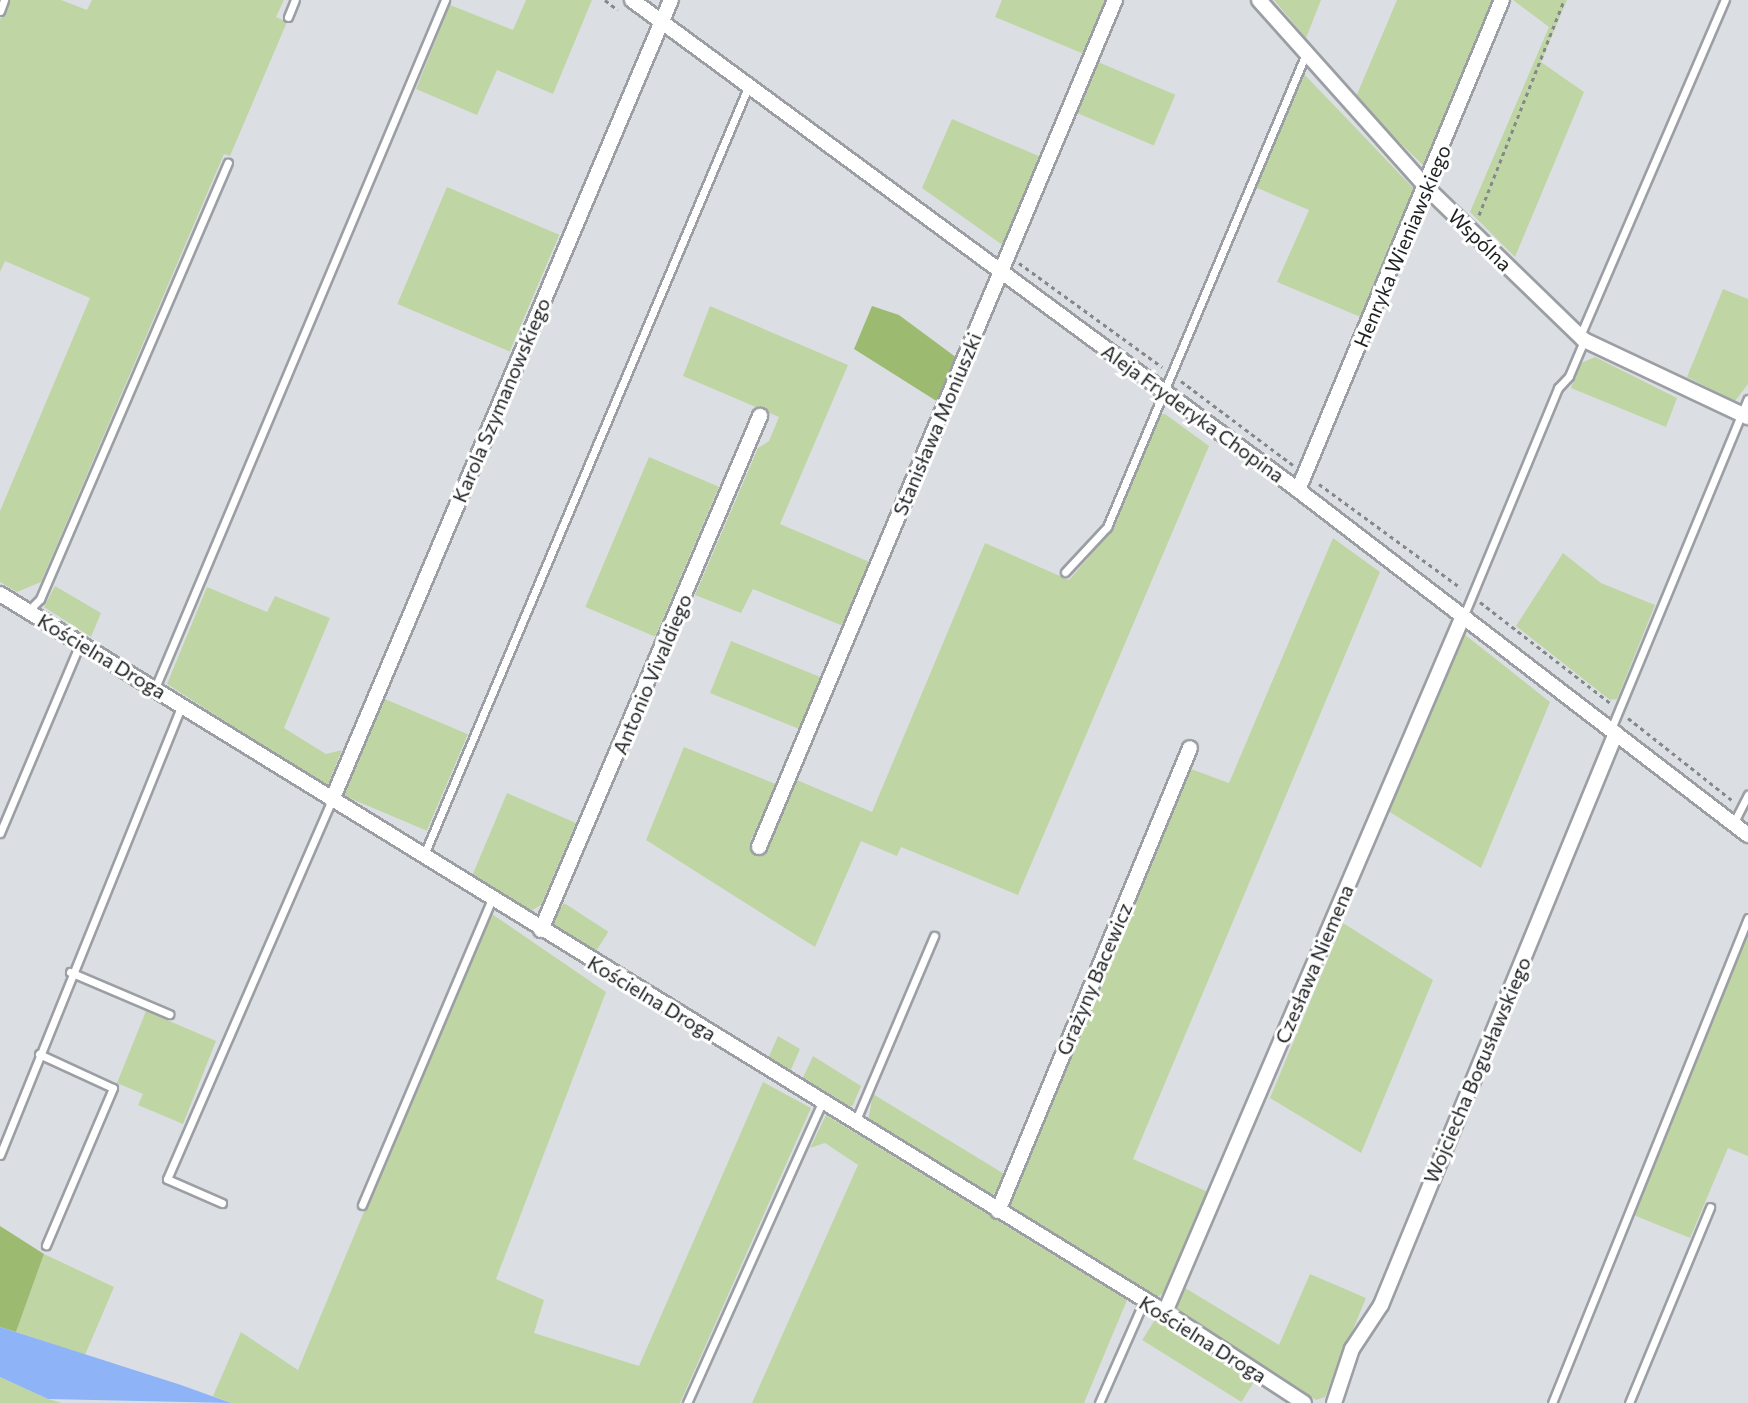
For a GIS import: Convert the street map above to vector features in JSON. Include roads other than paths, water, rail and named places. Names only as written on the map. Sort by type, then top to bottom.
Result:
[{"type":"street","name":"Aleja Fryderyka Chopina","points":[[632,0],[1298,490],[1748,835]]},
{"type":"street","name":"Karola Szymanowskiego","points":[[332,800],[671,0]]},
{"type":"street","name":"Stanisława Moniuszki","points":[[759,847],[1115,0]]},
{"type":"street","name":"Wspólna","points":[[1259,0],[1305,56],[1427,188],[1582,338],[1745,416]]},
{"type":"street","name":"Henryka Wieniawskiego","points":[[1298,490],[1427,188],[1502,0]]},
{"type":"street","name":"Antonio Vivaldiego","points":[[541,930],[760,416]]},
{"type":"street","name":"Kościelna Droga","points":[[0,594],[181,704],[422,858],[1165,1312],[1304,1403]]},
{"type":"street","name":"Czesława Niemena","points":[[1165,1312],[1463,616]]},
{"type":"street","name":"Wojciecha Bogusławskiego","points":[[1334,1403],[1352,1349],[1381,1305],[1613,731]]},
{"type":"street","name":"Grażyny Bacewicz","points":[[998,1211],[1190,748]]},
{"type":"lane","points":[[0,11],[4,0]]},
{"type":"lane","points":[[288,17],[295,0]]},
{"type":"lane","points":[[155,688],[445,0]]},
{"type":"lane","points":[[1463,616],[1558,388],[1569,376],[1582,338],[1725,0]]},
{"type":"lane","points":[[1065,572],[1107,527],[1305,56]]},
{"type":"lane","points":[[422,858],[749,85]]},
{"type":"lane","points":[[28,611],[40,599],[228,163]]},
{"type":"lane","points":[[1613,731],[1745,416],[1748,399]]},
{"type":"lane","points":[[0,833],[81,642]]},
{"type":"lane","points":[[0,1155],[70,972],[181,704]]},
{"type":"lane","points":[[1733,824],[1748,795]]},
{"type":"lane","points":[[222,1203],[167,1179],[332,800]]},
{"type":"lane","points":[[362,1205],[492,899]]},
{"type":"lane","points":[[1552,1403],[1748,918]]},
{"type":"lane","points":[[855,1122],[934,936]]},
{"type":"lane","points":[[70,972],[169,1014]]},
{"type":"lane","points":[[39,1054],[113,1088],[46,1245]]},
{"type":"lane","points":[[687,1403],[822,1102]]},
{"type":"lane","points":[[1629,1403],[1710,1207]]},
{"type":"lane","points":[[1099,1403],[1144,1301]]},
{"type":"water","points":[[0,1327],[231,1403],[48,1399],[0,1377]]}]
